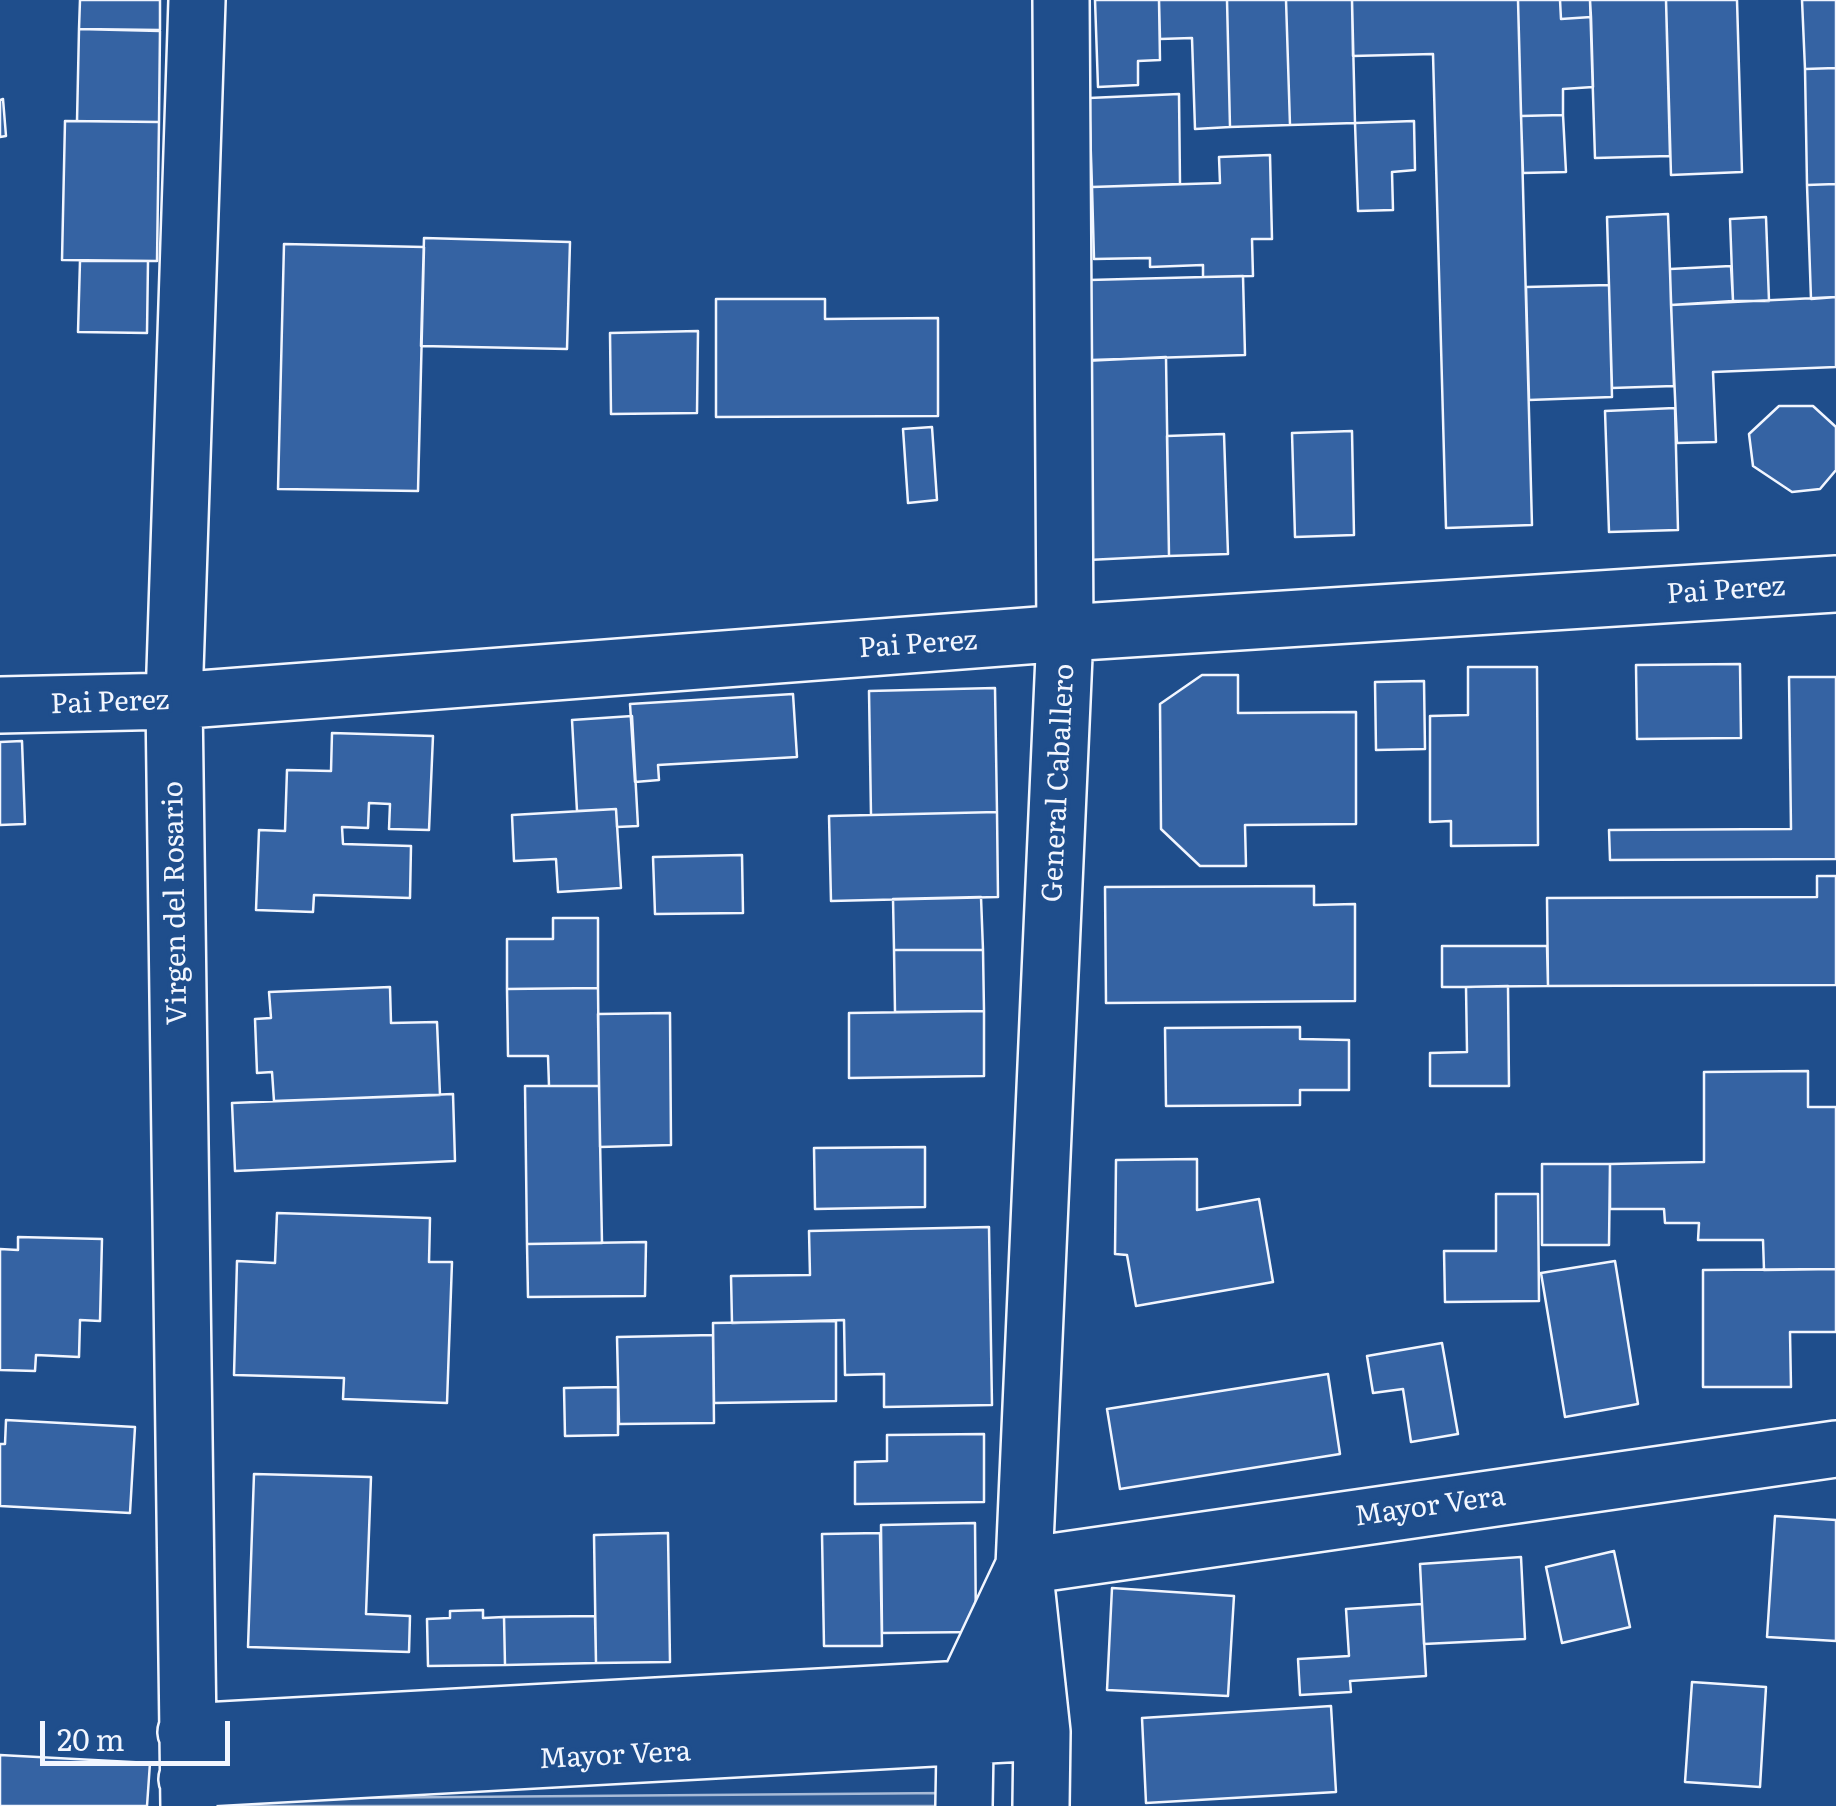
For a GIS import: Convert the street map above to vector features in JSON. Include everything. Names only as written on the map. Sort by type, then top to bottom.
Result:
[{"type":"street","name":"Virgen del Rosario","points":[[187,1772],[174,701],[196,0]]},
{"type":"street","name":"General Caballero","points":[[1041,1806],[1040,1709],[1024,1566],[1066,633],[1061,0]]},
{"type":"street","name":"Pai Perez","points":[[0,706],[174,701],[1066,633],[1836,584]]},
{"type":"street","name":"Mayor Vera","points":[[1024,1566],[1836,1449]]},
{"type":"street","name":"General Caballero","points":[[964,1806],[965,1713],[1024,1566]]},
{"type":"street","name":"Mayor Vera","points":[[187,1772],[1040,1709]]},
{"type":"shaded area","points":[[947,1793],[947,1806],[213,1806],[214,1799]]},
{"type":"building","points":[[80,0],[160,0],[160,30],[79,29]]},
{"type":"building","points":[[1095,0],[1159,0],[1160,60],[1138,61],[1138,85],[1098,87]]},
{"type":"building","points":[[1159,0],[1227,0],[1230,127],[1195,129],[1192,38],[1160,39]]},
{"type":"building","points":[[1227,0],[1286,0],[1290,125],[1230,127]]},
{"type":"building","points":[[1286,0],[1352,0],[1355,123],[1290,125]]},
{"type":"building","points":[[1352,0],[1518,0],[1532,525],[1446,528],[1433,54],[1353,56]]},
{"type":"building","points":[[1518,0],[1560,0],[1561,19],[1591,17],[1593,87],[1563,89],[1563,115],[1521,116]]},
{"type":"building","points":[[1560,0],[1590,0],[1591,17],[1561,19]]},
{"type":"building","points":[[1590,0],[1666,0],[1670,156],[1595,158]]},
{"type":"building","points":[[1666,0],[1737,0],[1742,172],[1671,175]]},
{"type":"building","points":[[1802,0],[1836,0],[1836,68],[1805,69]]},
{"type":"building","points":[[79,29],[160,31],[159,122],[77,121]]},
{"type":"building","points":[[1836,68],[1836,184],[1807,185],[1805,69]]},
{"type":"building","points":[[1179,94],[1180,184],[1092,187],[1089,98]]},
{"type":"building","points":[[3,99],[6,136],[0,137],[0,100]]},
{"type":"building","points":[[1563,115],[1566,172],[1523,173],[1521,116]]},
{"type":"building","points":[[65,121],[159,122],[157,261],[62,260]]},
{"type":"building","points":[[1414,121],[1415,170],[1392,172],[1393,210],[1358,211],[1355,123]]},
{"type":"building","points":[[1270,155],[1272,239],[1252,239],[1253,276],[1203,277],[1203,265],[1150,267],[1150,258],[1094,259],[1092,187],[1220,183],[1219,157]]},
{"type":"building","points":[[1836,184],[1836,297],[1811,299],[1807,185]]},
{"type":"building","points":[[1668,214],[1674,386],[1612,388],[1607,217]]},
{"type":"building","points":[[1766,217],[1769,301],[1733,301],[1730,219]]},
{"type":"building","points":[[424,238],[570,242],[567,349],[421,346]]},
{"type":"building","points":[[284,244],[424,247],[418,491],[278,489]]},
{"type":"building","points":[[80,261],[148,261],[147,333],[78,332]]},
{"type":"building","points":[[1731,266],[1733,301],[1671,305],[1670,269]]},
{"type":"building","points":[[1243,276],[1245,355],[1091,360],[1089,280]]},
{"type":"building","points":[[1609,285],[1612,397],[1529,400],[1526,287]]},
{"type":"building","points":[[1836,297],[1836,367],[1713,372],[1716,442],[1677,443],[1671,305]]},
{"type":"building","points":[[716,299],[825,299],[825,319],[938,318],[938,416],[716,417]]},
{"type":"building","points":[[698,331],[697,413],[611,414],[610,333]]},
{"type":"building","points":[[1166,357],[1169,556],[1088,560],[1084,361]]},
{"type":"building","points":[[1779,406],[1813,406],[1836,427],[1836,470],[1820,489],[1792,492],[1753,466],[1749,434]]},
{"type":"building","points":[[1675,408],[1678,530],[1609,532],[1605,411]]},
{"type":"building","points":[[932,427],[937,500],[908,503],[903,429]]},
{"type":"building","points":[[1352,431],[1354,535],[1295,537],[1292,433]]},
{"type":"building","points":[[1224,434],[1228,554],[1169,556],[1167,436]]},
{"type":"building","points":[[1740,664],[1741,738],[1637,739],[1636,665]]},
{"type":"building","points":[[1468,667],[1537,667],[1538,845],[1451,846],[1451,821],[1430,822],[1430,716],[1468,715]]},
{"type":"building","points":[[1202,675],[1238,675],[1238,713],[1356,712],[1356,824],[1245,825],[1246,866],[1200,866],[1161,829],[1160,704]]},
{"type":"building","points":[[1789,677],[1836,677],[1836,859],[1610,860],[1609,830],[1791,829]]},
{"type":"building","points":[[1424,681],[1425,749],[1376,750],[1375,682]]},
{"type":"building","points":[[995,688],[997,812],[871,815],[869,691]]},
{"type":"building","points":[[793,694],[797,757],[658,765],[659,780],[635,782],[630,704]]},
{"type":"building","points":[[632,716],[638,826],[617,827],[616,809],[577,811],[572,720]]},
{"type":"building","points":[[332,733],[433,736],[429,830],[389,829],[390,804],[369,803],[368,828],[342,827],[343,844],[411,846],[410,898],[314,895],[313,912],[256,910],[259,830],[285,831],[287,770],[331,771]]},
{"type":"building","points":[[22,741],[25,824],[0,825],[0,742]]},
{"type":"building","points":[[616,809],[621,888],[558,892],[556,859],[514,861],[512,815]]},
{"type":"building","points":[[997,812],[998,897],[831,901],[829,816]]},
{"type":"building","points":[[742,855],[743,913],[655,914],[653,857]]},
{"type":"building","points":[[1817,876],[1836,876],[1836,985],[1548,986],[1547,898],[1817,897]]},
{"type":"building","points":[[1314,886],[1314,905],[1355,904],[1355,1001],[1106,1003],[1105,887]]},
{"type":"building","points":[[981,897],[983,950],[894,950],[893,899]]},
{"type":"building","points":[[553,918],[598,918],[598,988],[507,989],[507,939],[553,939]]},
{"type":"building","points":[[1442,946],[1547,946],[1548,986],[1442,987]]},
{"type":"building","points":[[894,950],[983,950],[984,1011],[895,1012]]},
{"type":"building","points":[[1508,986],[1509,1086],[1430,1086],[1430,1053],[1467,1052],[1466,987]]},
{"type":"building","points":[[390,987],[391,1023],[437,1022],[440,1095],[274,1101],[272,1072],[257,1073],[255,1019],[271,1018],[269,992]]},
{"type":"building","points":[[598,988],[599,1086],[549,1086],[548,1056],[508,1056],[507,989]]},
{"type":"building","points":[[984,1011],[984,1076],[849,1078],[849,1013]]},
{"type":"building","points":[[670,1013],[671,1145],[600,1147],[598,1014]]},
{"type":"building","points":[[1300,1027],[1300,1039],[1349,1040],[1349,1090],[1300,1090],[1300,1105],[1166,1106],[1165,1028]]},
{"type":"building","points":[[1808,1071],[1808,1107],[1836,1107],[1836,1269],[1764,1270],[1763,1240],[1698,1240],[1699,1223],[1665,1223],[1664,1209],[1610,1209],[1610,1164],[1704,1162],[1704,1072]]},
{"type":"building","points":[[525,1086],[599,1086],[602,1243],[527,1244]]},
{"type":"building","points":[[453,1094],[455,1161],[235,1171],[232,1103]]},
{"type":"building","points":[[925,1147],[925,1207],[815,1209],[814,1148]]},
{"type":"building","points":[[1197,1159],[1197,1210],[1259,1199],[1273,1282],[1136,1306],[1127,1255],[1115,1254],[1116,1160]]},
{"type":"building","points":[[1542,1164],[1610,1164],[1609,1245],[1542,1245]]},
{"type":"building","points":[[1496,1194],[1538,1194],[1539,1301],[1445,1302],[1444,1251],[1496,1251]]},
{"type":"building","points":[[277,1213],[430,1218],[429,1262],[452,1262],[447,1403],[343,1399],[344,1378],[234,1375],[237,1261],[275,1263]]},
{"type":"building","points":[[989,1227],[992,1405],[884,1407],[884,1374],[845,1375],[844,1320],[732,1323],[731,1276],[810,1275],[809,1231]]},
{"type":"building","points":[[18,1237],[102,1239],[100,1321],[80,1320],[79,1357],[36,1355],[35,1371],[0,1370],[0,1249],[18,1250]]},
{"type":"building","points":[[646,1242],[645,1296],[528,1297],[527,1244]]},
{"type":"building","points":[[1615,1261],[1638,1404],[1565,1417],[1541,1273]]},
{"type":"building","points":[[1836,1269],[1836,1332],[1790,1332],[1791,1387],[1703,1387],[1703,1270]]},
{"type":"building","points":[[836,1321],[836,1401],[714,1403],[713,1323]]},
{"type":"building","points":[[713,1335],[714,1423],[619,1424],[617,1337]]},
{"type":"building","points":[[1442,1343],[1458,1434],[1411,1442],[1403,1389],[1373,1393],[1367,1356]]},
{"type":"building","points":[[1328,1374],[1340,1454],[1120,1489],[1107,1409]]},
{"type":"building","points":[[618,1387],[618,1435],[565,1436],[564,1388]]},
{"type":"building","points":[[6,1420],[135,1427],[130,1513],[0,1506],[0,1444],[5,1444]]},
{"type":"building","points":[[984,1434],[984,1502],[855,1504],[855,1462],[887,1461],[887,1435]]},
{"type":"building","points":[[254,1474],[371,1477],[366,1614],[410,1616],[409,1652],[248,1647]]},
{"type":"building","points":[[1775,1516],[1836,1520],[1836,1641],[1767,1637]]},
{"type":"building","points":[[975,1523],[976,1632],[882,1633],[881,1525]]},
{"type":"building","points":[[668,1533],[670,1662],[596,1663],[594,1535]]},
{"type":"building","points":[[880,1533],[882,1646],[824,1646],[822,1534]]},
{"type":"building","points":[[1614,1551],[1630,1627],[1562,1643],[1546,1567]]},
{"type":"building","points":[[1521,1557],[1525,1639],[1424,1644],[1420,1564]]},
{"type":"building","points":[[1112,1588],[1234,1596],[1228,1696],[1107,1690]]},
{"type":"building","points":[[1422,1604],[1426,1676],[1350,1681],[1351,1692],[1300,1695],[1298,1659],[1349,1656],[1346,1609]]},
{"type":"building","points":[[483,1610],[483,1618],[504,1617],[505,1665],[428,1666],[427,1619],[450,1618],[450,1611]]},
{"type":"building","points":[[595,1616],[596,1663],[505,1665],[504,1617]]},
{"type":"building","points":[[1692,1682],[1766,1687],[1760,1787],[1685,1782]]},
{"type":"building","points":[[1331,1706],[1336,1792],[1146,1803],[1142,1718]]},
{"type":"building","points":[[0,1755],[150,1763],[147,1806],[0,1806]]}]
